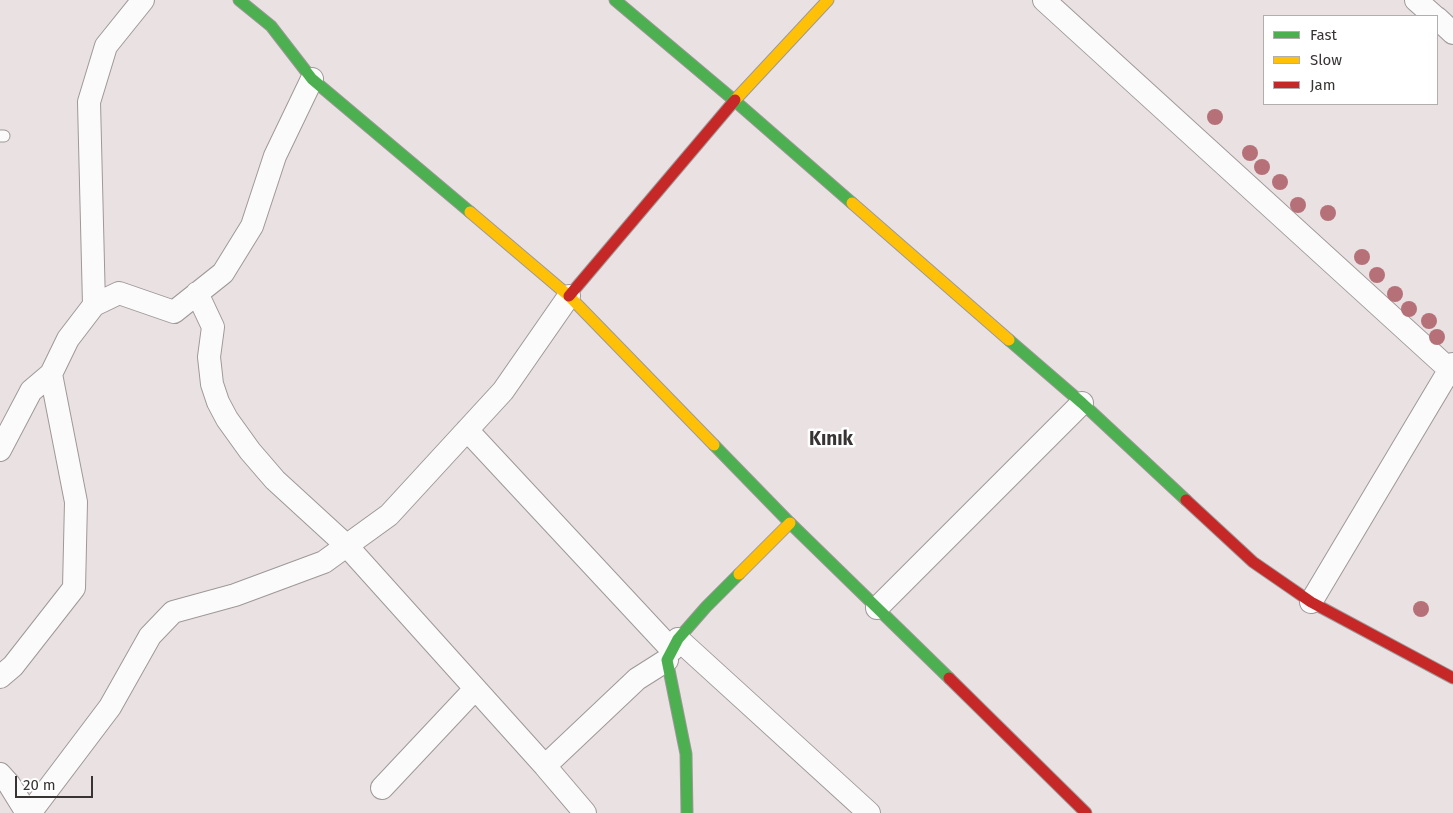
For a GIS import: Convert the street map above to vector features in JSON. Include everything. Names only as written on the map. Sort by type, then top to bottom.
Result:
[{"type":"street","points":[[94,305],[88,102],[106,46],[143,0]]},
{"type":"street","points":[[239,0],[271,26],[312,78],[570,296],[790,523],[1086,813]]},
{"type":"street","points":[[615,0],[735,101],[1082,403],[1254,562],[1311,602],[1453,678]]},
{"type":"street","points":[[0,774],[28,813],[110,708],[150,636],[173,612],[235,595],[324,562],[389,515],[503,391],[570,296],[735,101],[828,0]]},
{"type":"street","points":[[1044,0],[1451,367],[1311,602]]},
{"type":"street","points":[[1416,0],[1434,15]]},
{"type":"street","points":[[1438,19],[1453,33]]},
{"type":"street","points":[[0,450],[31,391],[51,374],[68,339],[94,305],[119,293],[174,312],[223,273],[252,226],[275,156],[312,78]]},
{"type":"street","points":[[197,294],[213,327],[209,357],[210,370],[218,402],[227,419],[250,451],[275,480],[347,546],[585,813]]},
{"type":"street","points":[[0,677],[13,666],[74,588],[76,502],[51,374]]},
{"type":"street","points":[[877,608],[1082,403]]},
{"type":"street","points":[[467,430],[672,650],[868,813]]},
{"type":"street","points":[[545,766],[637,679],[672,650],[706,606],[790,523]]},
{"type":"street","points":[[672,650],[686,754],[687,813]]},
{"type":"street","points":[[382,788],[475,689]]},
{"type":"traffic: fast","points":[[239,0],[271,26],[312,79],[470,212]]},
{"type":"traffic: fast","points":[[615,0],[852,203]]},
{"type":"traffic: fast","points":[[1009,340],[1082,403],[1186,500]]},
{"type":"traffic: fast","points":[[714,445],[790,523],[949,678]]},
{"type":"traffic: fast","points":[[687,813],[686,754],[667,660],[678,639],[739,574]]},
{"type":"traffic: slow","points":[[735,100],[828,0]]},
{"type":"traffic: slow","points":[[852,203],[1009,340]]},
{"type":"traffic: slow","points":[[470,212],[569,296],[714,445]]},
{"type":"traffic: slow","points":[[739,574],[790,523]]},
{"type":"traffic: jam","points":[[569,296],[735,100]]},
{"type":"traffic: jam","points":[[1186,500],[1253,562],[1311,602],[1453,678]]},
{"type":"traffic: jam","points":[[949,678],[1086,813]]},
{"type":"district","name":"Kınık","points":[[831,440]]}]
